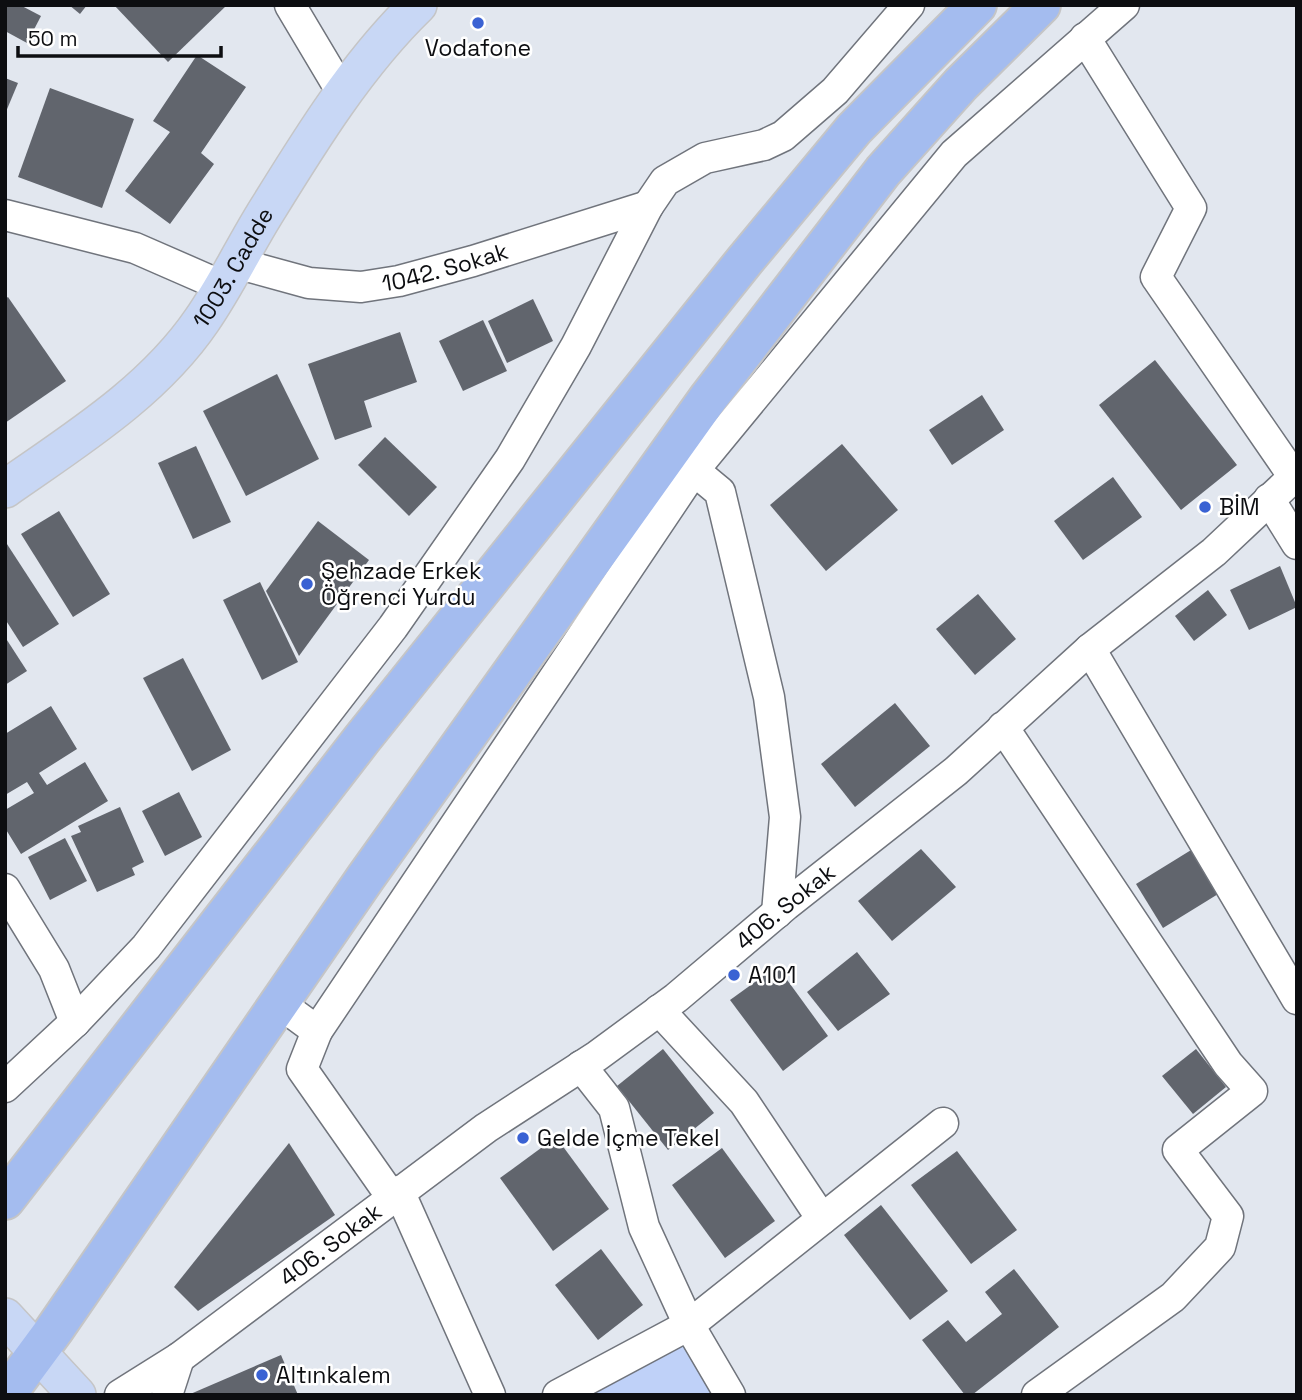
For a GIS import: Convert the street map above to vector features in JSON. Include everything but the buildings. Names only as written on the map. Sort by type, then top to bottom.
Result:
[{"type":"highway","points":[[5,1200],[362,739],[746,259],[854,129],[977,5]]},
{"type":"highway","points":[[6,1395],[278,1003],[682,460],[883,170],[961,84],[1041,5]]},
{"type":"main road","name":"1003. Cadde","points":[[5,489],[126,401],[165,363],[201,321],[343,94],[375,52],[418,5]]},
{"type":"main road","points":[[5,1317],[39,1350],[77,1395]]},
{"type":"street","points":[[290,5],[343,94]]},
{"type":"street","points":[[5,1087],[75,1022],[146,947],[393,627],[510,459],[576,346],[648,205],[665,181],[705,158],[764,145],[783,136],[835,90],[909,5]]},
{"type":"street","points":[[490,1395],[395,1194],[302,1069],[317,1031],[682,460],[954,154],[1124,5]]},
{"type":"street","points":[[1085,38],[1191,208],[1156,277],[1295,476]]},
{"type":"street","name":"1042. Sokak","points":[[5,215],[229,274],[333,287],[399,281],[473,261],[648,205]]},
{"type":"street","points":[[682,460],[720,492],[769,698],[785,817],[777,913]]},
{"type":"street","name":"406. Sokak","points":[[120,1395],[179,1357],[486,1128],[581,1066],[659,1010],[956,771],[1090,649],[1214,552],[1295,476]]},
{"type":"street","points":[[1269,499],[1297,513]]},
{"type":"street","points":[[1269,499],[1297,544]]},
{"type":"street","points":[[1090,649],[1297,999]]},
{"type":"street","points":[[1003,727],[1228,1064],[1252,1091],[1178,1150],[1228,1216],[1220,1247],[1172,1297],[1037,1395]]},
{"type":"street","points":[[5,888],[54,969],[75,1022]]},
{"type":"street","points":[[278,1003],[317,1031]]},
{"type":"street","points":[[659,1010],[744,1102],[822,1219]]},
{"type":"street","points":[[581,1066],[614,1108],[644,1227],[689,1325],[730,1395]]},
{"type":"street","points":[[558,1395],[689,1325],[943,1123]]},
{"type":"street","points":[[167,1395],[179,1357]]},
{"type":"shaded area","points":[[689,1325],[730,1395],[558,1395]]},
{"type":"place","name":"Vodafone","points":[[478,23]]},
{"type":"place","name":"BİM","points":[[1205,507]]},
{"type":"place","name":"Şehzade Erkek Öğrenci Yurdu","points":[[307,584]]},
{"type":"place","name":"A101","points":[[734,975]]},
{"type":"place","name":"Gelde İçme Tekel","points":[[523,1138]]},
{"type":"place","name":"Altınkalem","points":[[262,1375]]}]
